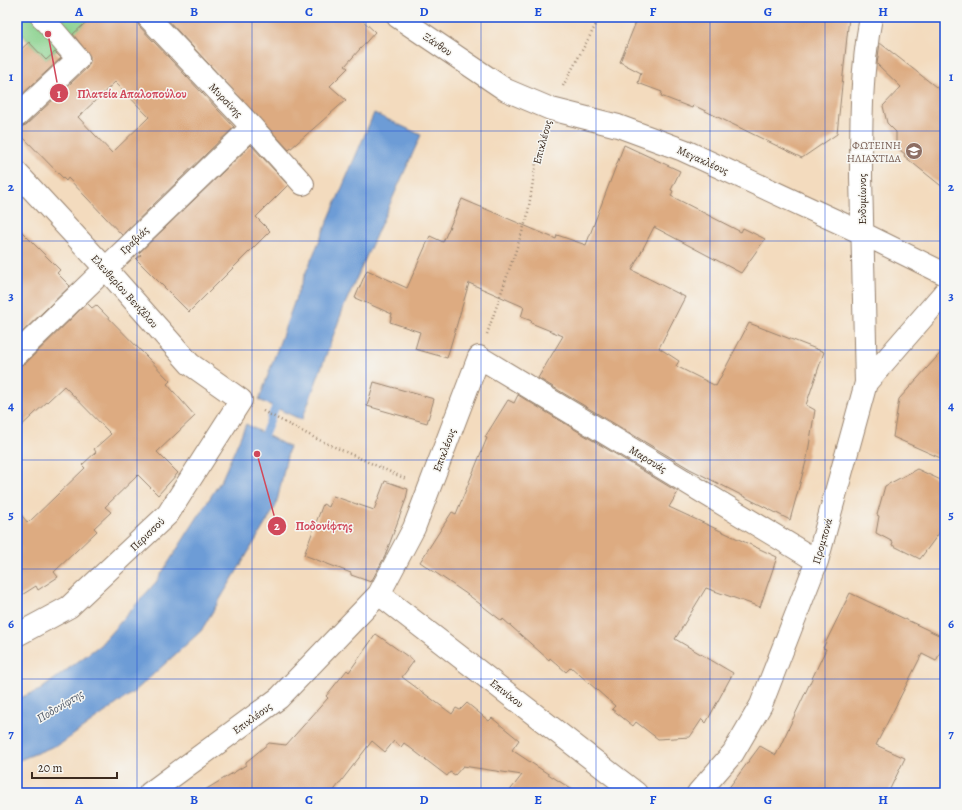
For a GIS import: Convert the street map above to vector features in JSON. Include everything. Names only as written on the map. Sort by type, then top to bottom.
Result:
[{"type":"street","name":"Μυρσίνης","points":[[148,17],[304,184]]},
{"type":"street","name":"Ξάνθου","points":[[398,17],[458,58]]},
{"type":"street","name":"Ενδυμίωνος","points":[[866,383],[862,233],[861,95],[865,50],[871,17]]},
{"type":"street","points":[[17,116],[78,59],[49,19]]},
{"type":"street","name":"Μεγακλέους","points":[[458,58],[506,90],[551,109],[618,126],[683,150],[862,233],[945,274]]},
{"type":"street","name":"Γραβιάς","points":[[17,354],[252,127]]},
{"type":"street","name":"Ελευθερίου Βενιζέλου","points":[[17,174],[105,268],[190,364],[241,400]]},
{"type":"street","name":"Προμπονά","points":[[698,793],[733,753],[761,705],[818,561],[866,383],[945,292]]},
{"type":"street","name":"Μαρσυάς","points":[[479,357],[818,561]]},
{"type":"street","name":"Επικλέους","points":[[150,793],[279,698],[379,594],[414,528],[479,357]]},
{"type":"street","name":"Περισσού","points":[[17,635],[69,607],[168,514],[241,400]]},
{"type":"street","name":"Επινίκου","points":[[379,594],[636,793]]},
{"type":"path","name":"Επικλέους","points":[[479,357],[527,218],[536,163],[551,109],[600,17]]},
{"type":"path","points":[[241,400],[317,439],[397,475]]},
{"type":"green space","points":[[17,17],[92,17],[46,60],[17,29]]},
{"type":"water","points":[[374,113],[421,135],[345,304],[302,420],[259,400],[300,286]]},
{"type":"water","points":[[246,424],[289,447],[276,506],[201,631],[135,691],[62,743],[17,761],[17,699],[40,690],[100,645],[156,582],[222,479]]},
{"type":"building","points":[[92,17],[136,17],[139,26],[234,127],[122,235],[68,178],[66,181],[17,131],[17,128],[26,125],[87,68],[90,62],[90,56],[73,34]],"holes":[[[115,82],[149,117],[112,153],[78,117]]]},
{"type":"building","points":[[165,17],[359,17],[375,32],[345,66],[348,68],[330,86],[346,100],[289,150]]},
{"type":"building","points":[[638,17],[849,17],[837,134],[802,158],[693,105],[692,108],[661,96],[662,92],[638,83],[641,73],[620,62]]},
{"type":"building","points":[[29,42],[46,60],[55,52],[61,58],[17,99],[17,53]]},
{"type":"building","points":[[880,43],[945,94],[945,189],[904,156],[905,154],[896,147],[896,132],[887,123],[883,106],[901,87],[877,64]]},
{"type":"building","points":[[251,145],[288,185],[256,217],[270,231],[189,312],[136,259],[141,255],[139,253]]},
{"type":"building","points":[[624,145],[680,171],[671,190],[673,191],[671,196],[741,232],[743,228],[765,239],[741,273],[654,227],[632,270],[685,297],[659,348],[679,361],[676,366],[716,386],[749,323],[824,352],[806,405],[815,410],[807,458],[790,520],[690,469],[538,378],[563,336],[531,323],[532,321],[521,317],[524,307],[469,283],[447,358],[415,349],[420,332],[390,322],[392,314],[355,298],[367,270],[407,288],[430,236],[443,242],[462,199],[556,239],[557,235],[586,245]]},
{"type":"building","points":[[17,227],[60,270],[57,273],[70,286],[17,337]]},
{"type":"building","points":[[87,303],[92,308],[96,305],[170,381],[167,384],[195,416],[157,452],[178,473],[158,495],[138,475],[105,507],[111,512],[94,528],[97,531],[54,572],[58,577],[38,590],[36,586],[17,598],[17,510],[28,523],[85,468],[82,465],[96,452],[94,449],[111,434],[64,386],[17,430],[17,366],[26,363]]},
{"type":"building","points":[[945,348],[945,460],[893,437],[899,399]]},
{"type":"building","points":[[374,382],[434,399],[427,423],[367,406]]},
{"type":"building","points":[[518,395],[678,492],[669,507],[777,557],[760,607],[706,588],[675,639],[733,673],[706,723],[702,719],[690,737],[658,739],[636,722],[633,726],[612,709],[615,706],[571,667],[566,672],[550,658],[549,660],[503,619],[502,621],[471,597],[420,562],[452,512],[456,514],[487,438],[485,437],[508,400],[514,403]]},
{"type":"building","points":[[917,469],[945,482],[945,525],[920,559],[892,545],[893,542],[876,533],[879,516],[877,515],[885,486]]},
{"type":"building","points":[[385,481],[408,489],[406,499],[385,556],[371,582],[304,555],[323,504],[329,507],[333,496],[374,510]]},
{"type":"building","points":[[850,593],[945,638],[945,643],[936,661],[922,654],[876,745],[905,758],[888,793],[725,793],[760,746],[776,755],[826,649],[823,648]]},
{"type":"building","points":[[376,634],[414,661],[402,677],[452,714],[456,708],[460,710],[467,703],[489,721],[492,718],[519,740],[512,750],[577,793],[508,793],[522,775],[463,766],[455,775],[450,772],[447,776],[404,743],[401,747],[394,741],[385,752],[372,741],[332,793],[200,793],[246,765],[246,762],[269,743],[286,745],[328,698],[326,696],[347,670],[349,672]]},
{"type":"waterway","name":"Ποδονίφτης","points":[[260,445],[279,398]]},
{"type":"place","name":"Πλατεία Απαλοπούλου","points":[[48,34]]},
{"type":"place","name":"ΦΩΤΕΙΝΗ ΗΛΙΑΧΤΙΔΑ","points":[[914,151]]},
{"type":"place","name":"Ποδονίφτης","points":[[257,454]]}]
